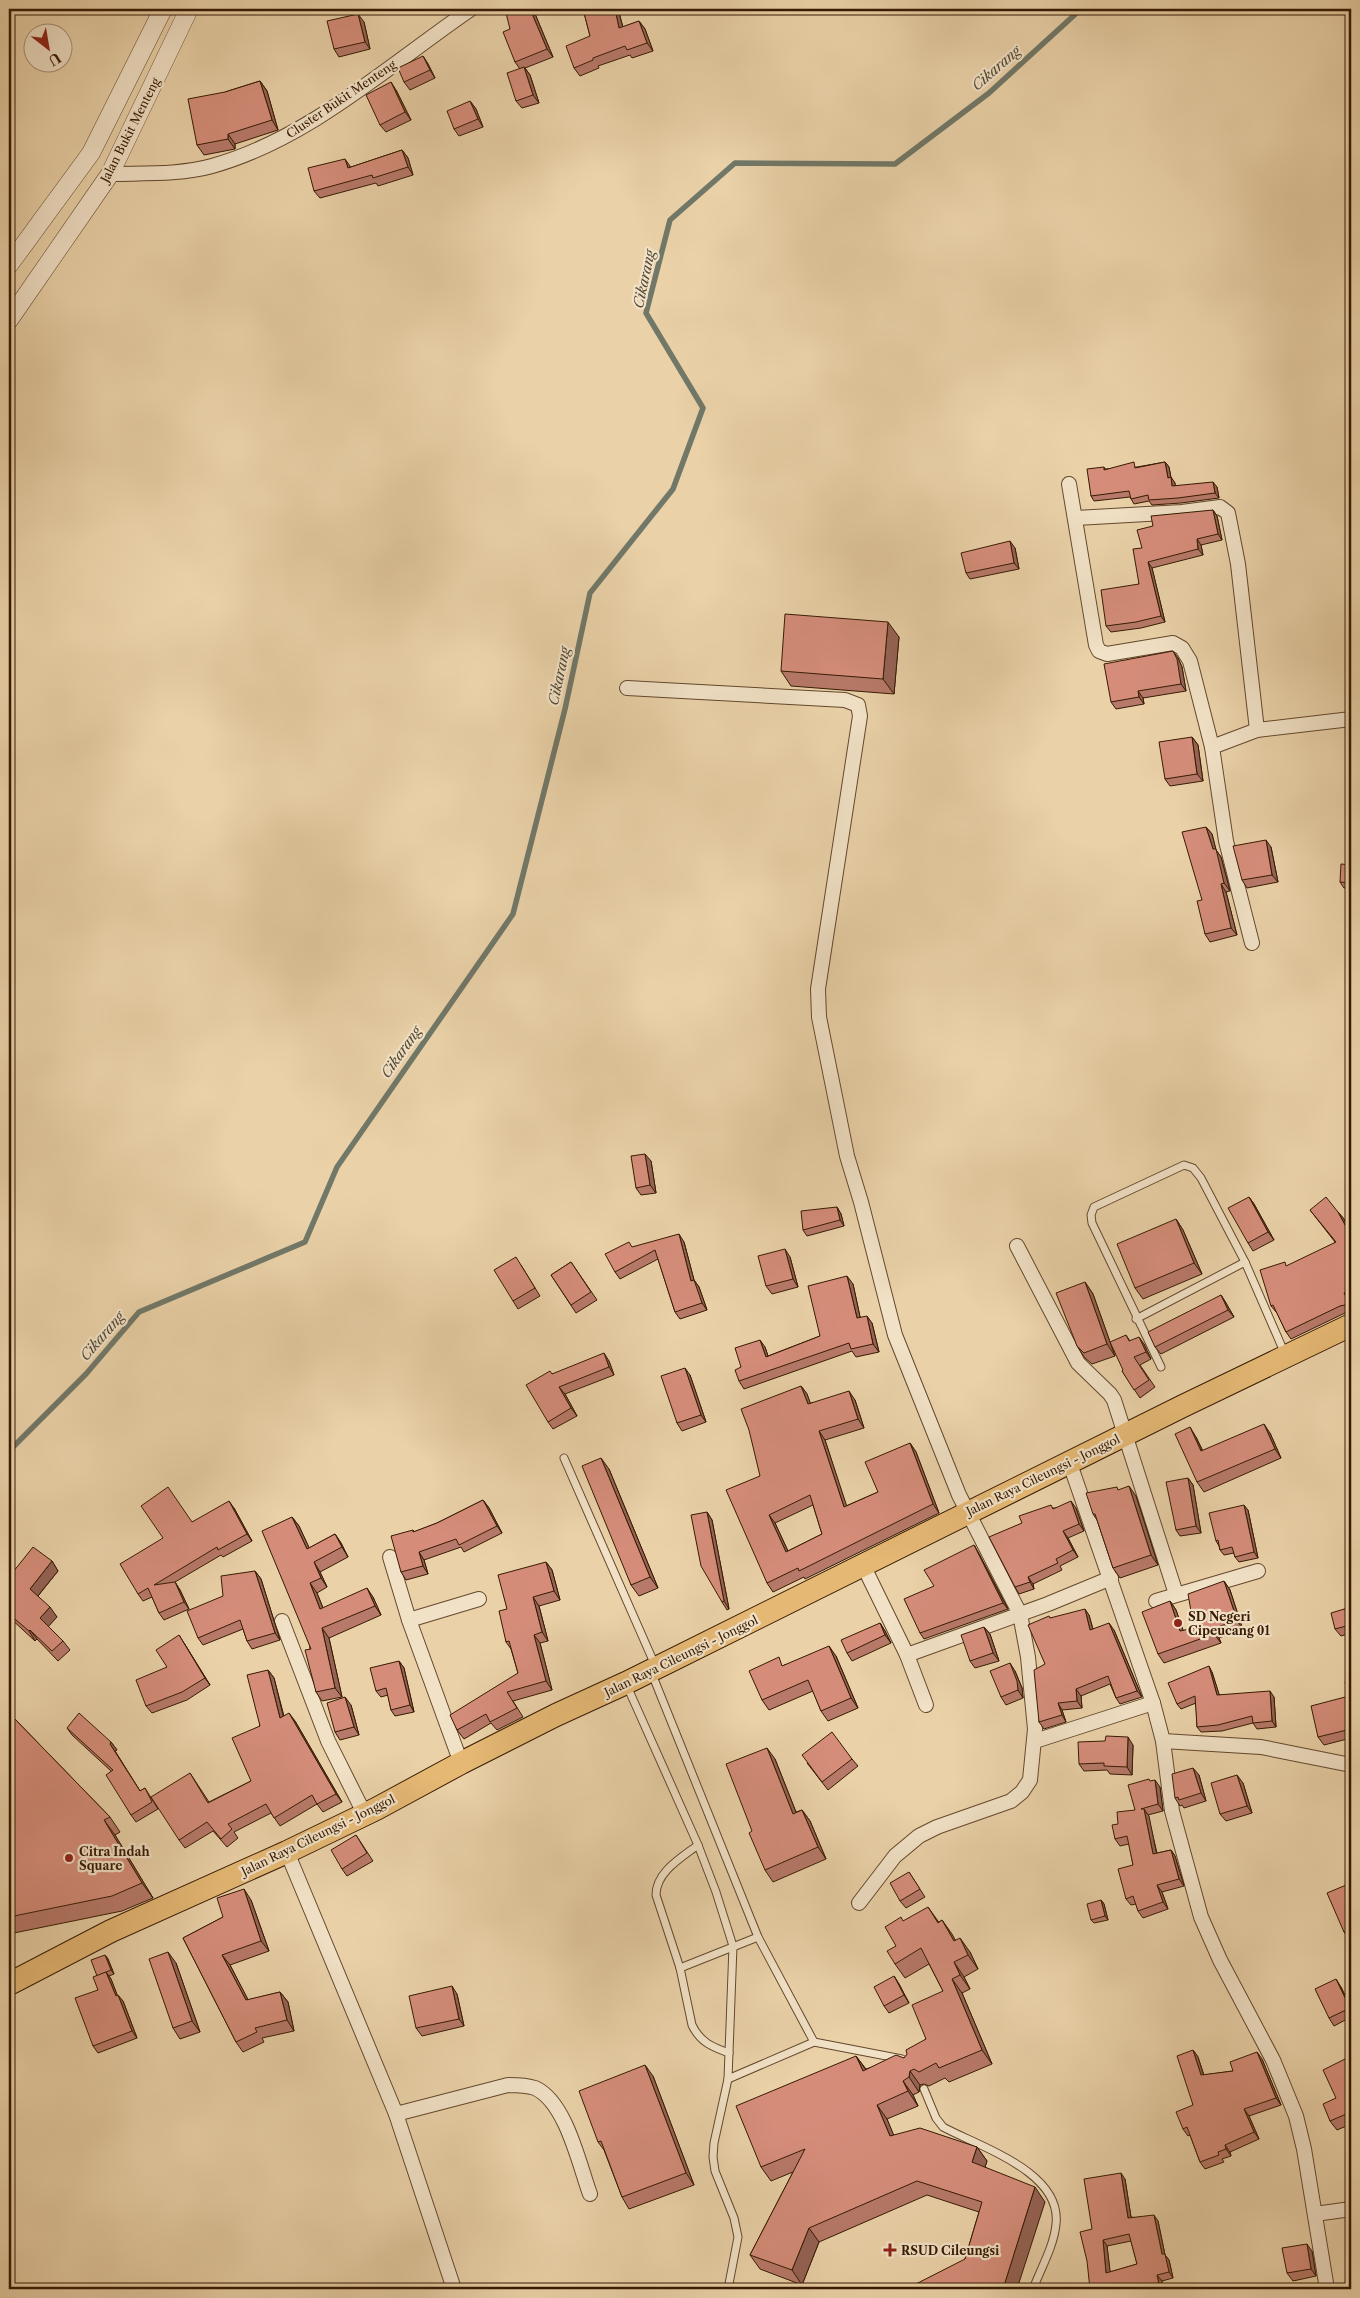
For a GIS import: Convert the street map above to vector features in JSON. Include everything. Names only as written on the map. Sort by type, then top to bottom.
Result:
[{"type":"main road","name":"Jalan Raya Cileungsi - Jonggol","points":[[9,1984],[111,1931],[287,1852],[364,1813],[376,1809],[461,1763],[1351,1324]]},
{"type":"street","name":"Jalan Bukit Menteng","points":[[9,265],[91,153],[163,9]]},
{"type":"street","name":"Jalan Bukit Menteng","points":[[9,320],[110,174],[189,9]]},
{"type":"street","name":"Cluster Bukit Menteng","points":[[110,174],[198,169],[213,166],[274,144],[325,113],[471,9]]},
{"type":"street","points":[[1069,484],[1096,644],[1099,652],[1106,654],[1173,643],[1182,648],[1190,661],[1212,747],[1226,841],[1252,944]]},
{"type":"street","points":[[1076,518],[1182,512],[1220,507],[1228,513],[1238,564],[1256,730]]},
{"type":"street","points":[[628,688],[845,700],[858,704],[860,716],[818,989],[819,1017],[847,1156],[861,1202],[895,1335],[959,1495],[1020,1614],[1028,1657],[1035,1741],[1030,1780],[1022,1792],[1011,1801],[937,1827],[919,1836],[895,1856],[859,1903]]},
{"type":"street","points":[[1212,747],[1256,730],[1351,718]]},
{"type":"street","points":[[1017,1246],[1078,1364],[1114,1400],[1176,1594]]},
{"type":"street","points":[[1070,1464],[1153,1703],[1163,1741],[1172,1812],[1202,1917],[1220,1960],[1286,2090],[1296,2116],[1304,2148],[1327,2289]]},
{"type":"street","points":[[390,1556],[409,1620],[461,1763]]},
{"type":"street","points":[[863,1565],[907,1655],[926,1705]]},
{"type":"street","points":[[1156,1601],[1258,1571]]},
{"type":"street","points":[[907,1655],[1020,1614],[1111,1578]]},
{"type":"street","points":[[409,1620],[479,1599]]},
{"type":"street","points":[[282,1621],[328,1741],[364,1813]]},
{"type":"street","points":[[1035,1741],[1153,1703]]},
{"type":"street","points":[[1163,1741],[1261,1747],[1351,1765]]},
{"type":"street","points":[[287,1852],[396,2114],[454,2289]]},
{"type":"street","points":[[396,2114],[508,2085],[523,2085],[535,2088],[553,2102],[567,2130],[590,2194]]},
{"type":"street","points":[[1315,2214],[1351,2208]]},
{"type":"lane","points":[[1161,1367],[1136,1319],[1090,1215],[1094,1207],[1184,1165],[1193,1168],[1201,1178],[1245,1262],[1286,1357]]},
{"type":"lane","points":[[1136,1319],[1245,1262]]},
{"type":"lane","points":[[564,1458],[654,1669],[758,1937],[814,2042]]},
{"type":"lane","points":[[626,1683],[698,1845],[719,1900],[733,1946],[728,2079],[714,2143],[713,2157],[715,2170],[734,2218],[738,2237],[728,2289]]},
{"type":"lane","points":[[698,1845],[671,1865],[659,1880],[656,1890],[657,1900],[680,1968],[692,2025],[696,2033],[706,2044],[729,2053]]},
{"type":"lane","points":[[680,1968],[758,1937]]},
{"type":"lane","points":[[728,2079],[814,2042],[898,2057],[908,2063]]},
{"type":"lane","points":[[924,2089],[936,2118],[943,2127],[1022,2168],[1036,2178],[1051,2195],[1057,2212],[1056,2225],[1053,2240],[1033,2289]]},
{"type":"building","points":[[505,9],[530,9],[547,49],[515,62],[503,32],[510,29]]},
{"type":"building","points":[[583,9],[615,9],[619,28],[639,21],[647,43],[627,50],[625,46],[593,58],[593,60],[574,68],[566,46],[590,36]]},
{"type":"building","points":[[358,14],[365,42],[334,49],[327,21]]},
{"type":"building","points":[[423,56],[430,70],[404,82],[398,68]]},
{"type":"building","points":[[524,67],[533,95],[516,101],[507,73]]},
{"type":"building","points":[[260,81],[272,120],[228,134],[228,139],[197,145],[188,99],[225,92]]},
{"type":"building","points":[[391,82],[405,112],[380,125],[366,95]]},
{"type":"building","points":[[470,101],[478,119],[454,129],[447,111]]},
{"type":"building","points":[[402,150],[408,167],[373,178],[372,175],[314,191],[308,168],[345,159],[348,168]]},
{"type":"building","points":[[1134,462],[1135,468],[1165,462],[1168,478],[1171,477],[1172,486],[1213,482],[1215,493],[1149,500],[1148,495],[1131,499],[1129,491],[1091,496],[1087,469],[1104,467],[1104,470]]},
{"type":"building","points":[[1213,510],[1218,534],[1197,539],[1198,549],[1148,562],[1161,616],[1106,626],[1101,590],[1139,584],[1133,549],[1142,548],[1137,530],[1153,526],[1151,516]]},
{"type":"building","points":[[1010,541],[1014,563],[966,573],[961,553]]},
{"type":"building","points":[[785,614],[888,622],[883,679],[781,671]]},
{"type":"building","points":[[1173,651],[1177,659],[1181,684],[1138,691],[1139,697],[1111,702],[1104,664]]},
{"type":"building","points":[[1192,737],[1197,774],[1165,779],[1159,742]]},
{"type":"building","points":[[1206,827],[1213,849],[1216,849],[1224,883],[1221,884],[1231,928],[1205,934],[1197,901],[1202,900],[1182,832]]},
{"type":"building","points":[[1266,840],[1272,875],[1242,880],[1233,846]]},
{"type":"building","points":[[1341,864],[1351,865],[1351,883],[1340,882]]},
{"type":"building","points":[[645,1154],[650,1185],[636,1188],[631,1156]]},
{"type":"building","points":[[1249,1197],[1268,1232],[1248,1243],[1228,1208]]},
{"type":"building","points":[[1326,1197],[1338,1212],[1350,1234],[1348,1235],[1351,1241],[1351,1289],[1344,1293],[1350,1304],[1340,1306],[1286,1332],[1273,1305],[1271,1306],[1260,1270],[1285,1262],[1286,1266],[1336,1242],[1310,1210]]},
{"type":"building","points":[[837,1207],[840,1220],[803,1230],[801,1211]]},
{"type":"building","points":[[1176,1219],[1194,1263],[1135,1288],[1117,1244]]},
{"type":"building","points":[[679,1234],[691,1281],[694,1280],[702,1303],[675,1312],[655,1250],[615,1272],[605,1254],[629,1242],[632,1247]]},
{"type":"building","points":[[785,1249],[793,1279],[766,1286],[758,1256]]},
{"type":"building","points":[[516,1257],[535,1288],[513,1301],[494,1270]]},
{"type":"building","points":[[571,1262],[591,1292],[571,1305],[551,1275]]},
{"type":"building","points":[[847,1276],[857,1318],[867,1316],[873,1344],[851,1349],[849,1343],[739,1381],[735,1370],[741,1367],[735,1348],[760,1340],[766,1357],[820,1336],[808,1286]]},
{"type":"building","points":[[1085,1282],[1107,1344],[1084,1353],[1077,1346],[1056,1293]]},
{"type":"building","points":[[1221,1295],[1228,1310],[1155,1347],[1148,1332]]},
{"type":"building","points":[[1126,1335],[1129,1341],[1139,1337],[1146,1352],[1134,1357],[1149,1380],[1134,1390],[1122,1371],[1110,1342]]},
{"type":"building","points":[[604,1353],[609,1367],[559,1387],[571,1408],[548,1422],[526,1385],[550,1371],[552,1374]]},
{"type":"building","points":[[685,1368],[701,1415],[677,1423],[661,1376]]},
{"type":"building","points":[[801,1386],[808,1404],[849,1391],[858,1419],[819,1431],[844,1507],[878,1492],[865,1462],[910,1443],[933,1504],[799,1571],[798,1568],[767,1583],[726,1490],[760,1476],[749,1430],[741,1409]],"holes":[[[810,1495],[822,1534],[786,1552],[769,1515]]]},
{"type":"building","points":[[1264,1424],[1275,1449],[1197,1482],[1175,1434],[1190,1427],[1201,1451]]},
{"type":"building","points":[[601,1458],[650,1577],[631,1585],[582,1466]]},
{"type":"building","points":[[1188,1478],[1196,1526],[1176,1530],[1166,1482]]},
{"type":"building","points":[[1129,1486],[1151,1555],[1113,1568],[1086,1493],[1117,1487],[1118,1490]]},
{"type":"building","points":[[168,1487],[192,1522],[229,1501],[247,1534],[218,1550],[217,1547],[154,1585],[175,1582],[184,1602],[159,1613],[148,1588],[138,1594],[120,1564],[163,1538],[141,1506]]},
{"type":"building","points":[[483,1500],[497,1526],[459,1545],[456,1539],[419,1552],[423,1566],[401,1572],[391,1536],[413,1530],[413,1532],[437,1523]]},
{"type":"building","points":[[1071,1501],[1079,1524],[1063,1531],[1073,1550],[1056,1559],[1058,1563],[1028,1577],[1030,1582],[1015,1587],[989,1537],[1022,1523],[1019,1516],[1051,1505],[1053,1509]]},
{"type":"building","points":[[1244,1505],[1254,1552],[1235,1557],[1232,1547],[1220,1550],[1209,1513]]},
{"type":"building","points":[[707,1512],[724,1601],[722,1602],[701,1566],[691,1515]]},
{"type":"building","points":[[292,1517],[307,1549],[335,1534],[342,1547],[314,1562],[321,1578],[310,1583],[320,1609],[367,1588],[375,1606],[322,1628],[335,1688],[316,1692],[305,1650],[311,1649],[262,1531]]},
{"type":"building","points":[[974,1545],[1003,1603],[920,1633],[904,1599],[934,1586],[924,1570]]},
{"type":"building","points":[[33,1547],[52,1561],[30,1589],[50,1607],[40,1618],[63,1641],[52,1651],[30,1630],[9,1614],[9,1577]]},
{"type":"building","points":[[546,1562],[554,1591],[533,1597],[542,1632],[534,1635],[546,1681],[507,1692],[517,1708],[490,1722],[486,1714],[457,1730],[450,1715],[518,1673],[509,1641],[506,1642],[499,1611],[507,1609],[498,1575]]},
{"type":"building","points":[[255,1571],[275,1633],[247,1641],[240,1620],[198,1638],[187,1611],[223,1596],[221,1576]]},
{"type":"building","points":[[1224,1581],[1237,1620],[1212,1629],[1214,1634],[1158,1654],[1142,1612],[1170,1601],[1180,1631],[1194,1628],[1188,1594]]},
{"type":"building","points":[[1351,1607],[1351,1627],[1350,1625],[1335,1629],[1331,1613]]},
{"type":"building","points":[[1085,1609],[1090,1630],[1109,1623],[1137,1691],[1116,1698],[1108,1676],[1076,1689],[1077,1701],[1058,1703],[1062,1715],[1039,1722],[1034,1670],[1045,1664],[1028,1625],[1049,1616],[1050,1618]]},
{"type":"building","points":[[880,1623],[885,1635],[847,1653],[841,1640]]},
{"type":"building","points":[[984,1627],[993,1653],[970,1661],[961,1635]]},
{"type":"building","points":[[179,1635],[205,1678],[182,1692],[146,1706],[136,1680],[167,1667],[156,1650]]},
{"type":"building","points":[[829,1646],[851,1698],[821,1711],[808,1680],[762,1700],[749,1671],[779,1657],[782,1666]]},
{"type":"building","points":[[399,1661],[410,1705],[391,1710],[386,1688],[376,1691],[370,1668]]},
{"type":"building","points":[[1010,1663],[1017,1681],[1018,1690],[1001,1697],[990,1671]]},
{"type":"building","points":[[1209,1666],[1217,1695],[1270,1691],[1272,1721],[1253,1723],[1252,1716],[1218,1725],[1197,1727],[1195,1696],[1177,1704],[1168,1683]]},
{"type":"building","points":[[268,1670],[280,1718],[289,1713],[336,1794],[317,1804],[312,1795],[274,1818],[266,1804],[228,1824],[232,1829],[221,1839],[207,1822],[179,1840],[151,1797],[190,1773],[208,1803],[251,1781],[232,1738],[260,1726],[247,1675]]},
{"type":"building","points":[[1351,1680],[1351,1729],[1318,1737],[1311,1706],[1349,1696],[1345,1682]]},
{"type":"building","points":[[345,1697],[354,1727],[335,1732],[327,1703]]},
{"type":"building","name":"Citra Indah Square","points":[[9,1713],[110,1817],[104,1820],[142,1883],[112,1896],[9,1917]]},
{"type":"building","points":[[79,1713],[111,1742],[110,1744],[140,1791],[145,1788],[152,1802],[131,1815],[106,1775],[113,1770],[67,1728]]},
{"type":"building","points":[[832,1732],[852,1759],[822,1782],[802,1755]]},
{"type":"building","points":[[1106,1736],[1128,1737],[1127,1767],[1104,1766],[1104,1763],[1079,1764],[1078,1742],[1105,1741]]},
{"type":"building","points":[[767,1748],[793,1814],[802,1810],[818,1847],[765,1870],[749,1833],[752,1831],[726,1764]]},
{"type":"building","points":[[1193,1768],[1201,1793],[1179,1800],[1178,1797],[1175,1798],[1172,1774]]},
{"type":"building","points":[[1237,1775],[1247,1806],[1220,1814],[1211,1783]]},
{"type":"building","points":[[1149,1779],[1150,1781],[1155,1780],[1158,1804],[1141,1809],[1144,1809],[1153,1854],[1171,1850],[1179,1879],[1157,1885],[1163,1902],[1138,1911],[1133,1896],[1126,1899],[1118,1869],[1133,1865],[1127,1836],[1115,1839],[1112,1825],[1118,1824],[1117,1812],[1135,1810],[1128,1785]]},
{"type":"building","points":[[356,1835],[367,1853],[342,1869],[331,1850]]},
{"type":"building","points":[[909,1872],[920,1889],[900,1901],[890,1883]]},
{"type":"building","points":[[1351,1883],[1351,1929],[1344,1932],[1327,1893]]},
{"type":"building","points":[[244,1889],[261,1941],[222,1955],[246,2000],[280,1992],[287,2020],[255,2028],[257,2032],[236,2042],[183,1938],[223,1917],[217,1898]]},
{"type":"building","points":[[1101,1900],[1105,1916],[1091,1920],[1087,1904]]},
{"type":"building","points":[[928,1907],[938,1923],[942,1920],[954,1941],[960,1938],[968,1955],[954,1962],[960,1975],[952,1979],[982,2050],[939,2068],[936,2063],[919,2072],[914,2069],[910,2071],[909,2077],[903,2081],[908,2091],[877,2105],[890,2136],[920,2128],[977,2147],[972,2162],[1035,2187],[1003,2289],[906,2289],[965,2259],[982,2202],[917,2181],[809,2228],[792,2270],[750,2255],[805,2149],[761,2167],[736,2106],[856,2056],[863,2071],[896,2055],[904,2058],[907,2054],[906,2050],[926,2039],[912,2005],[943,1991],[921,1948],[895,1964],[887,1951],[896,1946],[885,1927],[901,1917],[903,1921]]},
{"type":"building","points":[[168,1952],[192,2021],[173,2028],[149,1959]]},
{"type":"building","points":[[105,1955],[111,1970],[97,1976],[91,1960]]},
{"type":"building","points":[[106,1972],[116,1996],[118,1995],[132,2031],[93,2046],[75,1998],[98,1990],[93,1977]]},
{"type":"building","points":[[894,1976],[904,1995],[884,2006],[874,1987]]},
{"type":"building","points":[[1336,1979],[1350,2008],[1329,2018],[1315,1989]]},
{"type":"building","points":[[452,1986],[459,2019],[416,2028],[409,1996]]},
{"type":"building","points":[[1193,2050],[1201,2075],[1233,2071],[1230,2062],[1257,2052],[1276,2098],[1244,2109],[1254,2132],[1225,2145],[1226,2149],[1218,2152],[1219,2155],[1200,2162],[1187,2127],[1183,2129],[1176,2112],[1193,2105],[1177,2056]]},
{"type":"building","points":[[1351,2056],[1351,2112],[1330,2121],[1323,2104],[1336,2098],[1323,2070]]},
{"type":"building","points":[[645,2065],[686,2173],[622,2197],[601,2141],[598,2142],[579,2091]]},
{"type":"building","points":[[1121,2173],[1128,2218],[1154,2215],[1162,2254],[1165,2254],[1169,2272],[1157,2275],[1160,2289],[1090,2289],[1087,2261],[1080,2232],[1092,2229],[1084,2179]],"holes":[[[1129,2234],[1137,2264],[1106,2273],[1103,2240]]]},
{"type":"building","points":[[1307,2244],[1311,2269],[1287,2273],[1282,2248]]},
{"type":"waterway","name":"Cikarang","points":[[9,1451],[86,1374],[139,1312],[305,1242],[337,1167],[513,914],[565,709],[590,593],[673,489],[703,408],[646,313],[670,220],[735,163],[895,164],[989,93],[1081,9]]},
{"type":"place","name":"SD Negeri Cipeucang 01","points":[[1178,1623]]},
{"type":"place","name":"Citra Indah Square","points":[[69,1858]]},
{"type":"place","name":"RSUD Cileungsi","points":[[890,2250]]}]
